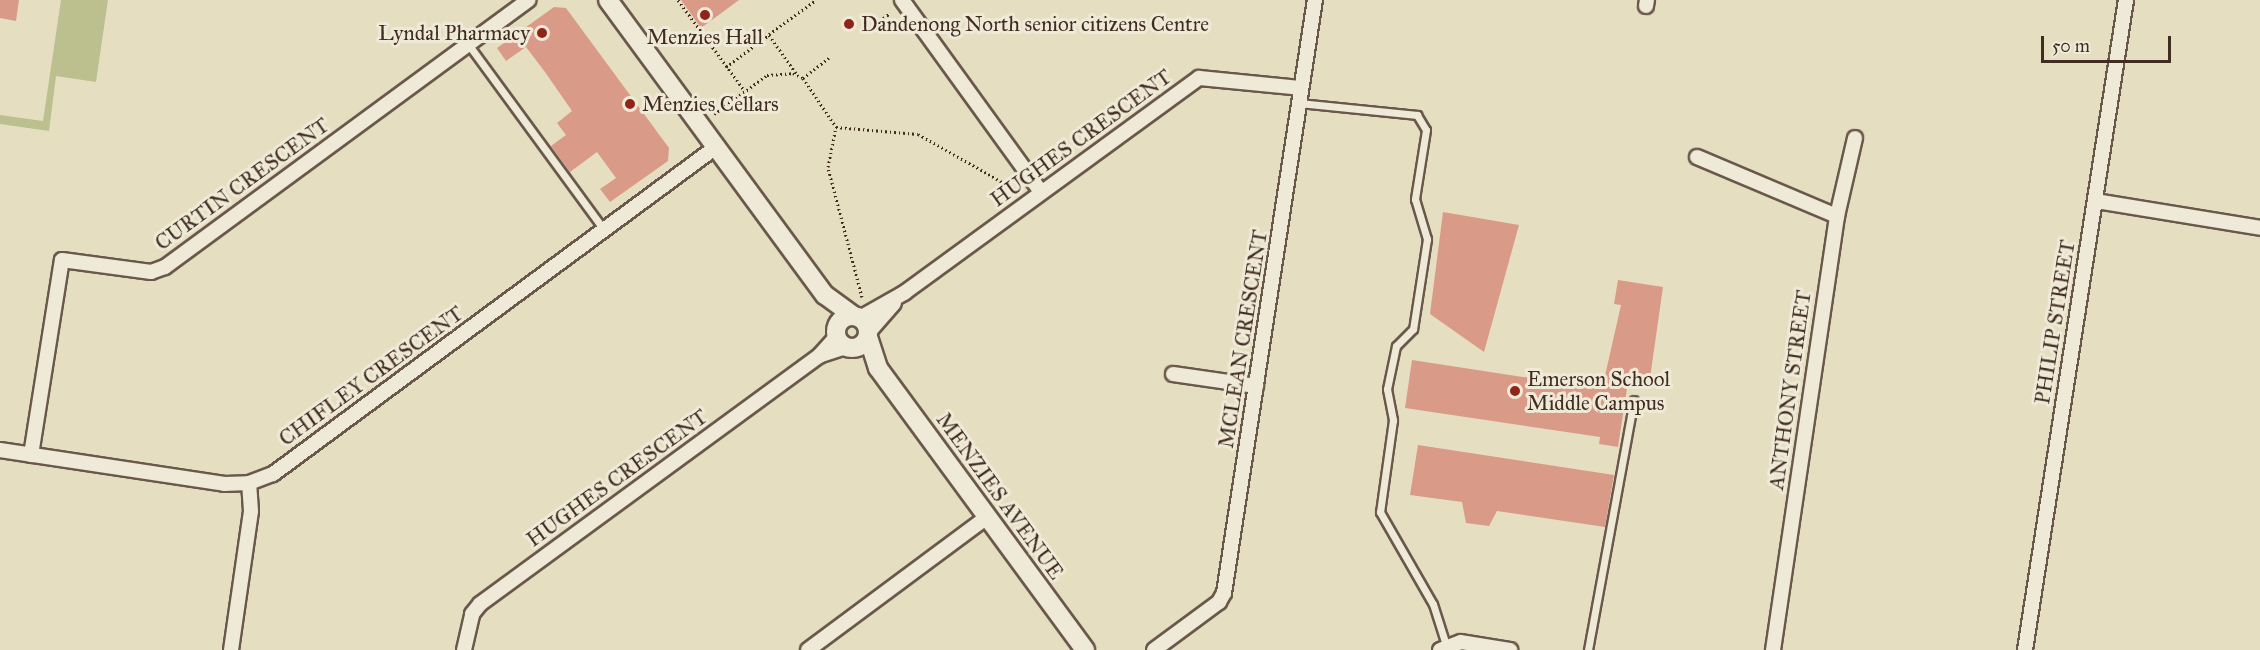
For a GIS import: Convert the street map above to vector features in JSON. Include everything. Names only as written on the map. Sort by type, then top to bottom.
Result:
[{"type":"street","name":"CURTIN CRESCENT","points":[[31,455],[62,260],[151,272],[165,267],[529,0]]},
{"type":"street","points":[[608,0],[825,295],[862,326]]},
{"type":"street","name":"MCLEAN CRESCENT","points":[[1154,650],[1220,602],[1224,593],[1315,0]]},
{"type":"street","name":"PHILIP STREET","points":[[2025,650],[2126,0]]},
{"type":"street","points":[[909,2],[1041,192]]},
{"type":"street","name":"HUGHES CRESCENT","points":[[862,326],[1198,78],[1301,88]]},
{"type":"street","name":"ANTHONY STREET","points":[[1773,650],[1837,216],[1855,138]]},
{"type":"street","name":"CHIFLEY CRESCENT","points":[[0,450],[224,484],[249,483],[273,474],[716,147]]},
{"type":"street","points":[[1697,157],[1837,216]]},
{"type":"street","points":[[2096,201],[2260,228]]},
{"type":"street","points":[[825,295],[843,340]]},
{"type":"street","points":[[843,340],[862,326]]},
{"type":"street","points":[[843,340],[862,326]]},
{"type":"street","name":"MENZIES AVENUE","points":[[862,326],[878,368]]},
{"type":"street","name":"HUGHES CRESCENT","points":[[464,650],[472,614],[480,604],[843,340]]},
{"type":"street","name":"MENZIES AVENUE","points":[[843,340],[878,368],[1085,650]]},
{"type":"street","points":[[1173,374],[1256,386]]},
{"type":"street","points":[[231,650],[251,511],[249,483]]},
{"type":"street","points":[[808,650],[987,517]]},
{"type":"street","points":[[1443,647],[1461,642],[1510,650]]},
{"type":"lane","points":[[468,44],[604,230]]},
{"type":"lane","points":[[1299,103],[1417,115],[1426,130],[1415,200],[1427,239],[1413,329],[1396,345],[1387,389],[1393,420],[1380,512],[1433,604],[1443,647]]},
{"type":"lane","points":[[1588,650],[1634,400]]},
{"type":"path","points":[[678,0],[744,90]]},
{"type":"path","points":[[726,67],[816,0]]},
{"type":"path","points":[[868,29],[889,14]]},
{"type":"path","points":[[769,35],[797,75]]},
{"type":"path","points":[[803,78],[830,57]]},
{"type":"path","points":[[707,119],[767,75],[797,75],[803,78],[836,128],[828,167],[862,297]]},
{"type":"path","points":[[836,128],[918,134],[1011,187]]},
{"type":"green space","points":[[61,0],[108,0],[96,82],[56,76],[49,131],[0,124],[0,115],[43,121]]},
{"type":"building","points":[[0,0],[19,0],[16,21],[0,18]]},
{"type":"building","name":"Menzies Hall","points":[[681,0],[739,0],[701,28]]},
{"type":"building","points":[[554,7],[566,8],[669,148],[668,161],[610,202],[600,189],[616,178],[597,152],[570,172],[551,146],[566,135],[557,123],[572,111],[545,72],[526,47],[506,61],[497,48]]},
{"type":"building","points":[[1443,212],[1519,225],[1484,352],[1430,314]]},
{"type":"building","points":[[1618,280],[1663,287],[1649,385],[1628,382],[1618,447],[1599,444],[1600,437],[1405,408],[1412,360],[1602,389],[1621,305],[1614,304]]},
{"type":"building","points":[[1418,445],[1614,475],[1605,527],[1497,511],[1489,526],[1466,523],[1462,502],[1410,495]]},
{"type":"place","name":"Menzies Hall","points":[[705,15]]},
{"type":"place","name":"Dandenong North senior citizens Centre","points":[[849,24]]},
{"type":"place","name":"Lyndal Pharmacy","points":[[542,33]]},
{"type":"place","name":"Menzies Cellars","points":[[630,104]]},
{"type":"place","name":"Emerson School Middle Campus","points":[[1515,391]]}]
